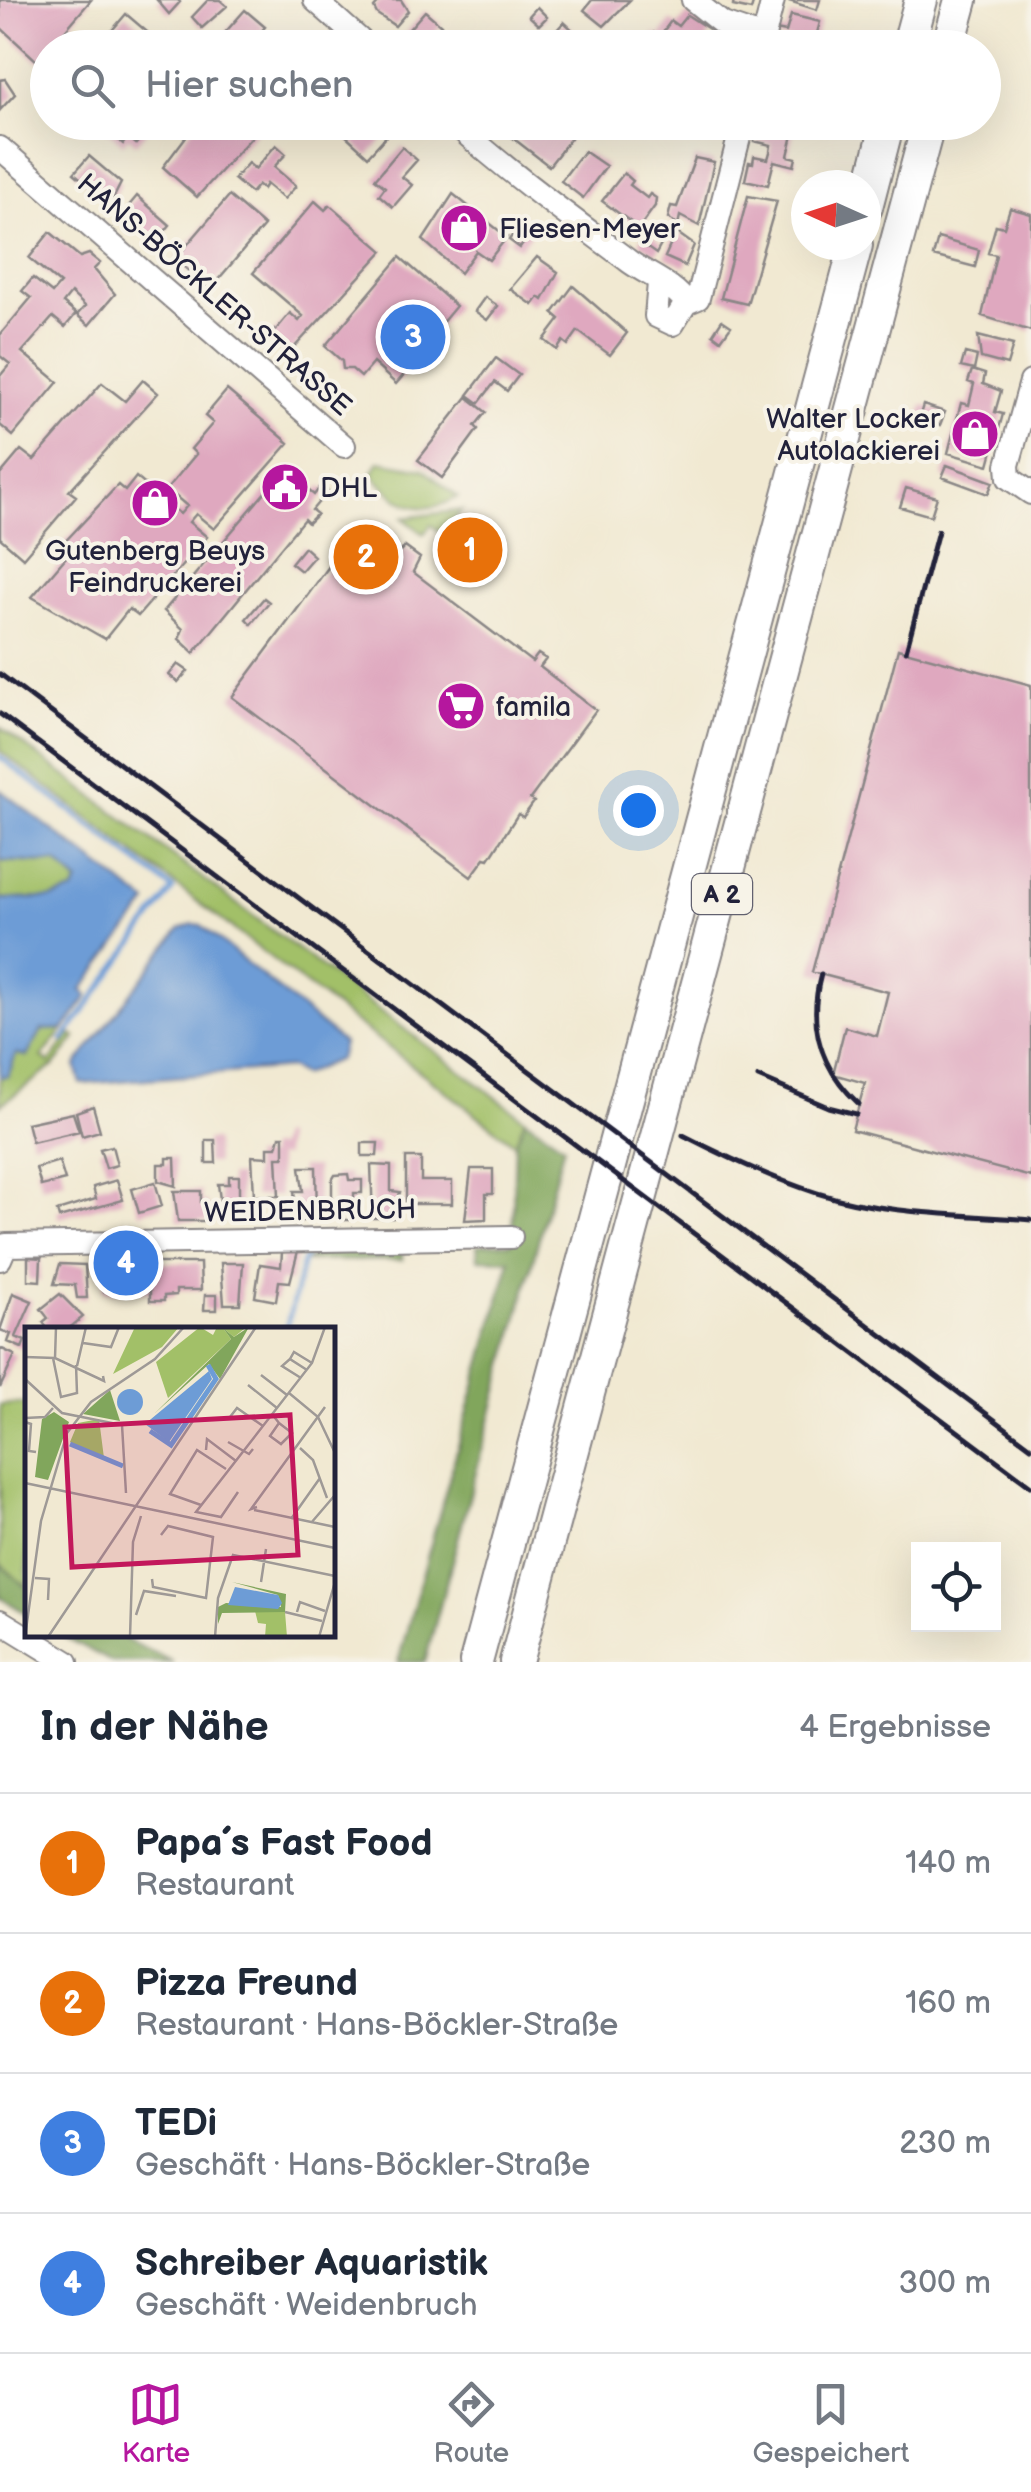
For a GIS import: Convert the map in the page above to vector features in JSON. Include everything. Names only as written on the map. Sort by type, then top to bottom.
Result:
[{"type":"highway","points":[[913,30],[921,0]]},
{"type":"highway","points":[[953,30],[961,0]]},
{"type":"highway","points":[[875,170],[883,140]]},
{"type":"highway","name":"A 2","points":[[516,1662],[924,140]]},
{"type":"highway","name":"A 2","points":[[476,1662],[852,260]]},
{"type":"street","points":[[314,0],[348,30]]},
{"type":"street","points":[[693,0],[735,30]]},
{"type":"street","points":[[765,30],[773,0]]},
{"type":"street","points":[[473,140],[658,283],[654,306],[662,322],[673,324],[686,303],[698,298],[738,140]]},
{"type":"street","name":"HANS-BÖCKLER-STRASSE","points":[[0,148],[344,446]]},
{"type":"street","points":[[1031,382],[1008,465],[1009,478],[1031,494]]},
{"type":"street","name":"WEIDENBRUCH","points":[[0,1259],[6,1245],[511,1237]]},
{"type":"street","points":[[0,1622],[25,1637]]},
{"type":"street","points":[[25,1637],[67,1662]]},
{"type":"green space","points":[[379,461],[423,469],[458,497],[432,507],[410,505],[372,474]]},
{"type":"green space","points":[[462,510],[444,535],[431,525],[424,534],[403,518]]},
{"type":"green space","points":[[0,727],[525,1119],[515,1144],[0,751]]},
{"type":"green space","points":[[0,861],[57,863],[78,882],[73,891],[53,898],[0,899]]},
{"type":"green space","points":[[64,1029],[42,1057],[49,1063],[71,1034],[76,1038],[54,1066],[0,1105],[0,1077],[8,1076],[16,1053],[27,1056],[42,1030]]},
{"type":"green space","points":[[525,1119],[564,1145],[425,1662],[398,1662],[510,1260],[478,1259],[477,1245],[512,1243],[515,1144]]},
{"type":"green space","points":[[318,1249],[402,1249],[402,1260],[306,1261]]},
{"type":"green space","points":[[25,1403],[25,1586],[0,1564],[0,1405]]},
{"type":"green space","points":[[0,1564],[25,1586],[25,1613],[0,1597]]},
{"type":"green space","points":[[64,1637],[127,1637],[173,1662],[112,1662]]},
{"type":"water","points":[[0,790],[148,903],[82,990],[88,996],[64,1029],[42,1030],[27,1056],[16,1054],[8,1076],[0,1077],[0,899],[53,898],[73,891],[78,882],[57,863],[0,861]]},
{"type":"water","points":[[201,925],[343,1043],[339,1059],[302,1075],[290,1068],[81,1084],[76,1065],[180,929]]},
{"type":"building","points":[[0,0],[91,0],[65,30],[30,30],[30,55],[0,27]]},
{"type":"building","points":[[157,0],[178,0],[180,2],[169,14]]},
{"type":"building","points":[[208,0],[220,0],[227,6],[202,28],[192,17]]},
{"type":"building","points":[[381,0],[401,0],[408,11],[395,26],[377,14],[374,8]]},
{"type":"building","points":[[592,0],[630,0],[604,26],[584,10]]},
{"type":"building","points":[[734,0],[754,0],[751,10],[733,6]]},
{"type":"building","points":[[786,0],[820,0],[817,10]]},
{"type":"building","points":[[537,7],[547,17],[539,25],[529,16]]},
{"type":"building","points":[[245,10],[265,27],[262,30],[227,30]]},
{"type":"building","points":[[425,11],[441,25],[437,30],[408,30]]},
{"type":"building","points":[[126,14],[145,30],[112,30]]},
{"type":"building","points":[[687,15],[710,30],[664,30],[671,21],[678,26]]},
{"type":"building","points":[[791,15],[820,22],[818,30],[787,30]]},
{"type":"building","points":[[564,22],[573,30],[557,30]]},
{"type":"building","points":[[5,79],[15,94],[0,110],[0,80]]},
{"type":"building","points":[[183,140],[249,140],[197,197],[163,167]]},
{"type":"building","points":[[351,140],[383,140],[368,156]]},
{"type":"building","points":[[515,140],[569,140],[549,166]]},
{"type":"building","points":[[792,140],[788,156],[796,158],[794,166],[774,161],[768,185],[745,180],[754,156],[768,159],[770,152],[771,145],[754,141]]},
{"type":"building","points":[[276,145],[286,154],[274,167],[296,186],[284,199],[266,184],[263,189],[258,185],[251,193],[234,179],[248,163],[255,169]]},
{"type":"building","points":[[402,147],[417,160],[402,177],[412,185],[393,207],[379,195],[385,187],[375,179]]},
{"type":"building","points":[[584,151],[606,166],[583,198],[561,181]]},
{"type":"building","points":[[89,156],[121,183],[111,203],[74,173]]},
{"type":"building","points":[[695,158],[714,162],[699,226],[680,216],[678,225],[668,218],[671,206],[677,207]]},
{"type":"building","points":[[624,173],[633,181],[630,185],[647,198],[650,194],[656,198],[655,206],[639,228],[602,201]]},
{"type":"building","name":"Fliesen-Meyer","points":[[453,194],[507,237],[489,260],[476,251],[460,273],[423,240]]},
{"type":"building","points":[[137,196],[170,225],[155,243],[122,214]]},
{"type":"building","points":[[229,196],[264,226],[210,289],[175,259]]},
{"type":"building","points":[[748,196],[777,201],[747,304],[721,298]]},
{"type":"building","points":[[315,201],[325,210],[330,205],[383,251],[289,353],[270,337],[290,313],[299,321],[303,316],[253,273]]},
{"type":"building","points":[[1010,208],[1031,214],[1031,331],[982,316],[996,255],[988,253],[996,225],[1004,227]]},
{"type":"building","points":[[520,224],[531,233],[520,248],[509,240]]},
{"type":"building","points":[[647,231],[662,243],[656,254],[639,242]]},
{"type":"building","points":[[50,232],[80,257],[89,254],[100,263],[94,269],[115,294],[89,325],[77,315],[85,306],[71,293],[63,303],[76,314],[65,327],[53,317],[22,352],[58,382],[13,436],[0,425],[0,376],[10,364],[0,356],[0,335],[31,298],[22,291],[33,278],[52,293],[60,284],[29,258]]},
{"type":"building","points":[[676,232],[694,245],[685,266],[665,257]]},
{"type":"building","points":[[938,238],[979,250],[975,267],[933,256]]},
{"type":"building","points":[[400,257],[456,306],[396,384],[373,363],[361,377],[352,369],[343,369],[342,361],[325,346]]},
{"type":"building","points":[[537,257],[558,272],[543,300],[539,297],[533,305],[510,289]]},
{"type":"building","points":[[573,286],[627,333],[610,355],[578,331],[568,345],[563,341],[557,350],[544,340],[560,319],[553,313]]},
{"type":"building","points":[[485,297],[498,306],[487,320],[475,311]]},
{"type":"building","points":[[722,320],[731,326],[721,340],[713,334]]},
{"type":"building","points":[[978,336],[1013,345],[1007,365],[981,358]]},
{"type":"building","points":[[965,353],[977,356],[974,370],[961,367]]},
{"type":"building","points":[[496,358],[519,375],[507,391],[495,382],[479,403],[468,395]]},
{"type":"building","name":"Walter Locker Autolackierei","points":[[972,370],[985,374],[983,384],[1001,391],[995,412],[1003,414],[989,465],[948,453],[961,403],[969,405],[974,384],[968,382]]},
{"type":"building","points":[[143,380],[158,393],[69,491],[76,496],[23,558],[0,538],[0,475],[21,450],[34,460],[102,383],[125,401]]},
{"type":"building","points":[[227,390],[289,443],[214,529],[196,514],[189,522],[207,537],[138,616],[129,609],[105,639],[32,597],[67,556],[58,549],[118,485],[125,491],[136,477],[180,514],[187,506],[167,489],[196,454],[191,449],[213,423],[205,416]]},
{"type":"building","points":[[467,397],[486,412],[442,478],[418,460]]},
{"type":"building","points":[[923,405],[945,412],[940,425],[919,418]]},
{"type":"building","points":[[947,465],[993,482],[988,494],[942,477]]},
{"type":"building","points":[[284,470],[314,495],[321,486],[328,491],[312,510],[317,514],[308,523],[304,519],[194,653],[179,639],[183,629],[164,611]]},
{"type":"building","points":[[906,488],[937,497],[931,516],[900,507]]},
{"type":"building","points":[[356,530],[394,558],[405,547],[420,558],[413,572],[532,662],[538,654],[546,659],[540,667],[596,710],[530,799],[534,802],[523,817],[518,814],[489,859],[485,858],[471,877],[232,697]]},
{"type":"building","points":[[304,547],[314,556],[301,571],[291,563]]},
{"type":"building","points":[[264,598],[269,602],[251,624],[246,619]]},
{"type":"building","points":[[898,649],[1031,685],[1031,1177],[852,1130],[865,1083],[833,1074],[845,1027],[877,1036],[888,992],[812,972]]},
{"type":"building","points":[[178,664],[188,671],[178,682],[169,675]]},
{"type":"building","points":[[93,1106],[100,1131],[82,1136],[76,1112]]},
{"type":"building","points":[[73,1113],[79,1131],[32,1142],[27,1123]]},
{"type":"building","points":[[280,1136],[284,1136],[284,1157],[277,1157],[279,1196],[254,1196],[252,1156],[268,1157],[268,1147],[277,1147]]},
{"type":"building","points":[[206,1140],[215,1140],[216,1163],[206,1163]]},
{"type":"building","points":[[362,1143],[378,1143],[377,1156],[362,1156]]},
{"type":"building","points":[[112,1146],[117,1165],[106,1168],[100,1149]]},
{"type":"building","points":[[167,1158],[175,1158],[176,1186],[158,1181],[158,1164],[167,1164]]},
{"type":"building","points":[[406,1158],[421,1158],[421,1181],[452,1181],[452,1204],[406,1204]]},
{"type":"building","points":[[59,1161],[65,1180],[41,1186],[36,1168]]},
{"type":"building","points":[[371,1165],[391,1166],[391,1191],[400,1192],[393,1218],[373,1218]]},
{"type":"building","points":[[300,1167],[316,1167],[317,1218],[297,1222],[294,1191],[303,1191]]},
{"type":"building","points":[[471,1169],[493,1169],[493,1194],[486,1194],[486,1219],[465,1220]]},
{"type":"building","points":[[348,1174],[349,1180],[362,1180],[362,1193],[354,1193],[354,1220],[340,1220],[340,1206],[332,1206],[332,1180],[335,1175]]},
{"type":"building","points":[[229,1176],[239,1176],[239,1208],[230,1208],[229,1216],[222,1216],[218,1184],[229,1184]]},
{"type":"building","points":[[117,1180],[123,1200],[59,1218],[57,1211],[96,1199],[93,1187]]},
{"type":"building","points":[[155,1182],[162,1206],[139,1213],[132,1189]]},
{"type":"building","points":[[174,1191],[201,1191],[201,1202],[207,1202],[207,1221],[178,1221]]},
{"type":"building","points":[[298,1251],[290,1282],[279,1281],[276,1301],[255,1297],[260,1264],[281,1267],[282,1252]]},
{"type":"building","points":[[28,1257],[41,1258],[40,1281],[28,1280]]},
{"type":"building","points":[[104,1263],[200,1263],[201,1290],[176,1290],[176,1295],[164,1296],[164,1301],[150,1301],[150,1291],[104,1291]]},
{"type":"building","points":[[221,1263],[243,1263],[240,1304],[224,1304]]},
{"type":"building","points":[[60,1264],[85,1265],[87,1298],[77,1298],[75,1285],[54,1284]]},
{"type":"building","points":[[13,1293],[32,1301],[16,1337],[25,1341],[22,1348],[8,1342],[11,1334],[0,1330]]},
{"type":"building","points":[[60,1294],[83,1317],[71,1327],[46,1327],[43,1322],[48,1318],[41,1309]]},
{"type":"building","points":[[205,1295],[217,1295],[217,1310],[204,1310]]},
{"type":"building","points":[[0,1348],[15,1355],[0,1388]]},
{"type":"waterway","points":[[0,757],[173,889],[63,1040]]},
{"type":"waterway","points":[[287,1327],[305,1253]]},
{"type":"railway","points":[[906,651],[938,531]]},
{"type":"railway","points":[[0,674],[1031,1447]]},
{"type":"railway","points":[[0,714],[1031,1486]]},
{"type":"railway","points":[[821,974],[816,1011],[820,1045],[835,1076],[859,1104]]},
{"type":"railway","points":[[758,1077],[828,1107],[856,1114]]},
{"type":"railway","points":[[683,1135],[765,1174],[843,1200],[923,1212],[1031,1220]]},
{"type":"place","name":"Fliesen-Meyer","points":[[464,228]]},
{"type":"place","name":"TEDi","points":[[413,337]]},
{"type":"place","name":"Walter Locker Autolackierei","points":[[975,434]]},
{"type":"place","name":"DHL","points":[[285,487]]},
{"type":"place","name":"Gutenberg Beuys Feindruckerei","points":[[155,503]]},
{"type":"place","name":"Papa´s Fast Food","points":[[470,550]]},
{"type":"place","name":"Pizza Freund","points":[[366,557]]},
{"type":"place","name":"famila","points":[[461,706]]},
{"type":"place","name":"Schreiber Aquaristik","points":[[126,1263]]}]
